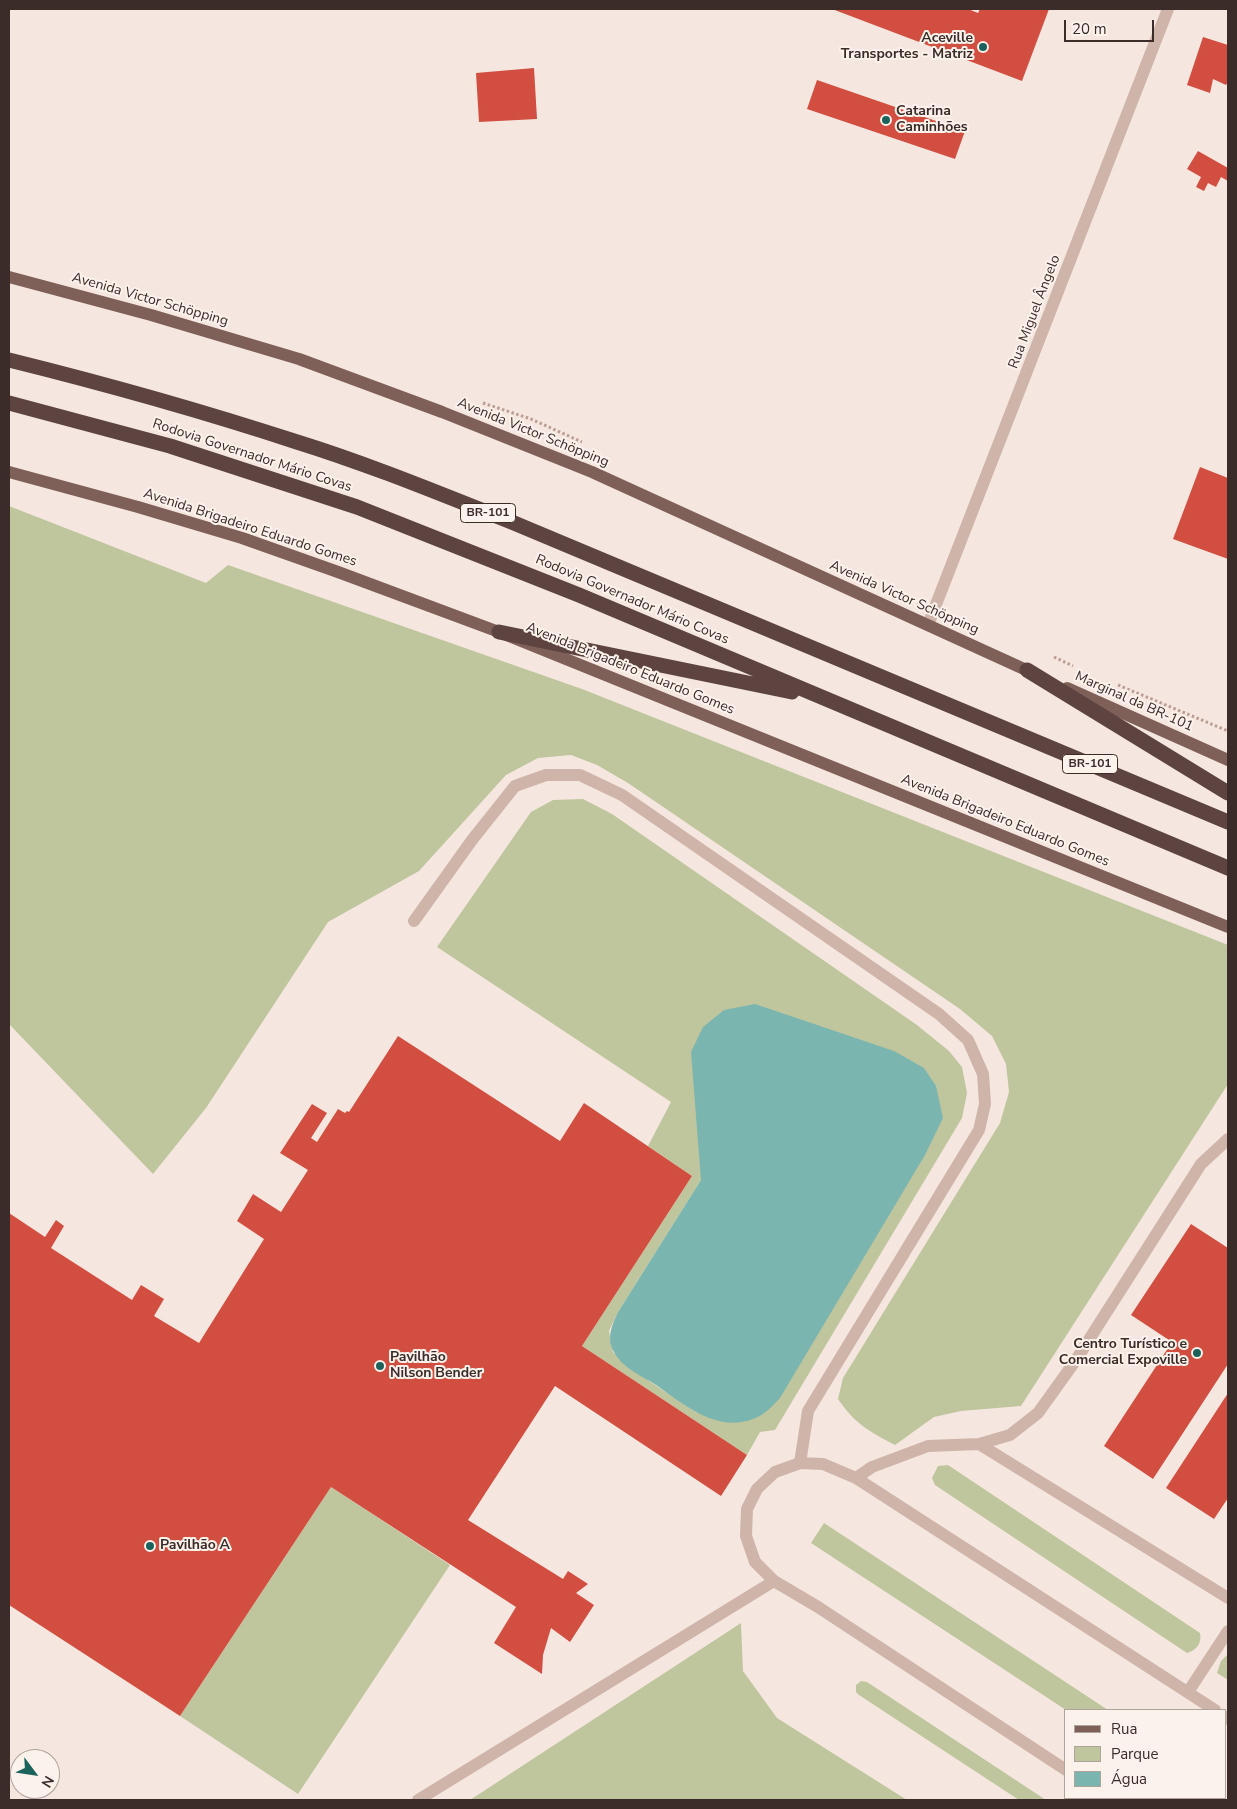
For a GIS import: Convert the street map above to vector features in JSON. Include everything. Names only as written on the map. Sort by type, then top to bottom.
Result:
[{"type":"highway","name":"Rodovia Governador Mário Covas","points":[[9,360],[87,379],[189,408],[299,442],[399,478],[514,523],[1228,822]]},
{"type":"highway","name":"Rodovia Governador Mário Covas","points":[[9,403],[170,446],[357,507],[579,595],[1228,868]]},
{"type":"highway","points":[[499,632],[826,699]]},
{"type":"highway","points":[[1027,670],[1228,793]]},
{"type":"main road","name":"Avenida Victor Schöpping","points":[[9,277],[151,315],[299,359],[442,412],[592,472],[1027,670]]},
{"type":"main road","name":"Avenida Brigadeiro Eduardo Gomes","points":[[9,472],[138,506],[242,538],[499,632],[1228,927]]},
{"type":"main road","name":"Marginal da BR-101","points":[[1027,670],[1228,760]]},
{"type":"street","name":"Rua Miguel Ângelo","points":[[928,625],[1168,9]]},
{"type":"street","points":[[414,921],[472,840],[515,786],[546,775],[580,775],[622,795],[939,1014],[968,1040],[983,1074],[985,1104],[979,1130],[808,1410],[800,1463]]},
{"type":"street","points":[[856,1478],[872,1467],[928,1446],[979,1444],[1010,1435],[1038,1413],[1076,1360],[1202,1164],[1228,1139]]},
{"type":"street","points":[[979,1444],[1228,1598]]},
{"type":"street","points":[[1064,1769],[818,1607],[774,1581],[756,1562],[746,1536],[747,1509],[757,1489],[776,1472],[800,1463],[823,1464],[856,1478],[1214,1709]]},
{"type":"street","points":[[418,1800],[774,1581]]},
{"type":"street","points":[[1188,1692],[1228,1631]]},
{"type":"green space","points":[[9,506],[206,583],[228,565],[582,689],[1228,945],[1228,1084],[1021,1406],[961,1411],[934,1417],[895,1445],[856,1421],[838,1399],[843,1378],[1000,1123],[1009,1092],[1006,1064],[992,1036],[960,1009],[628,783],[597,765],[571,755],[538,758],[506,775],[419,871],[328,922],[206,1108],[153,1174],[9,1024]]},
{"type":"green space","points":[[583,799],[612,814],[917,1025],[949,1051],[962,1067],[967,1093],[962,1118],[775,1430],[760,1432],[747,1455],[582,1346],[692,1176],[648,1146],[671,1102],[437,947],[531,812],[553,800]],"holes":[[[701,1180],[697,1413],[625,1365],[613,1352],[609,1331],[618,1312]]]},
{"type":"green space","points":[[948,1465],[1200,1633],[1198,1646],[1187,1653],[935,1485],[932,1478],[938,1466]]},
{"type":"green space","points":[[331,1487],[450,1565],[298,1794],[180,1716]]},
{"type":"green space","points":[[824,1523],[1106,1709],[1064,1709],[811,1543]]},
{"type":"green space","points":[[741,1623],[743,1671],[777,1718],[907,1800],[470,1800]]},
{"type":"green space","points":[[1228,1654],[1228,1680],[1217,1673],[1221,1661]]},
{"type":"green space","points":[[861,1681],[867,1682],[1046,1800],[1019,1800],[859,1695],[856,1692],[856,1685]]},
{"type":"water","points":[[755,1004],[894,1051],[924,1068],[936,1086],[943,1118],[925,1155],[780,1398],[763,1414],[748,1421],[734,1423],[706,1417],[632,1371],[617,1357],[610,1342],[610,1337],[618,1312],[701,1180],[691,1052],[703,1027],[724,1010]]},
{"type":"building","name":"Aceville Transportes - Matriz","points":[[832,9],[968,9],[978,13],[980,9],[1049,9],[1022,81]]},
{"type":"building","points":[[1203,37],[1228,45],[1228,82],[1226,85],[1213,79],[1210,93],[1187,85]]},
{"type":"building","points":[[534,68],[537,119],[479,122],[476,73]]},
{"type":"building","name":"Catarina Caminhões","points":[[817,80],[965,131],[955,159],[807,109]]},
{"type":"building","points":[[1198,151],[1228,168],[1228,181],[1221,177],[1216,187],[1208,183],[1204,191],[1196,187],[1201,177],[1187,169]]},
{"type":"building","points":[[1200,467],[1228,478],[1228,559],[1173,539]]},
{"type":"building","name":"Pavilhão Nilson Bender","points":[[398,1036],[560,1141],[584,1103],[692,1176],[582,1346],[747,1455],[721,1496],[555,1386],[468,1520],[563,1579],[568,1571],[588,1584],[576,1593],[594,1605],[570,1642],[551,1628],[543,1655],[542,1674],[494,1643],[516,1607],[331,1487],[180,1716],[9,1605],[9,1213],[45,1237],[56,1220],[64,1226],[51,1248],[132,1300],[141,1285],[164,1299],[154,1316],[199,1343],[264,1239],[237,1221],[253,1194],[281,1212],[308,1170],[280,1153],[312,1104],[327,1113],[311,1138],[317,1142],[338,1109],[345,1113],[349,1112]]},
{"type":"building","name":"Centro Turístico e Comercial Expoville","points":[[1191,1224],[1228,1248],[1228,1364],[1153,1479],[1104,1446],[1172,1342],[1131,1315]]},
{"type":"building","points":[[1228,1393],[1228,1498],[1214,1519],[1166,1488]]},
{"type":"place","name":"Aceville Transportes - Matriz","points":[[983,47]]},
{"type":"place","name":"Catarina Caminhões","points":[[886,120]]},
{"type":"place","name":"Centro Turístico e Comercial Expoville","points":[[1197,1353]]},
{"type":"place","name":"Pavilhão Nilson Bender","points":[[380,1366]]},
{"type":"place","name":"Pavilhão A","points":[[150,1546]]}]
